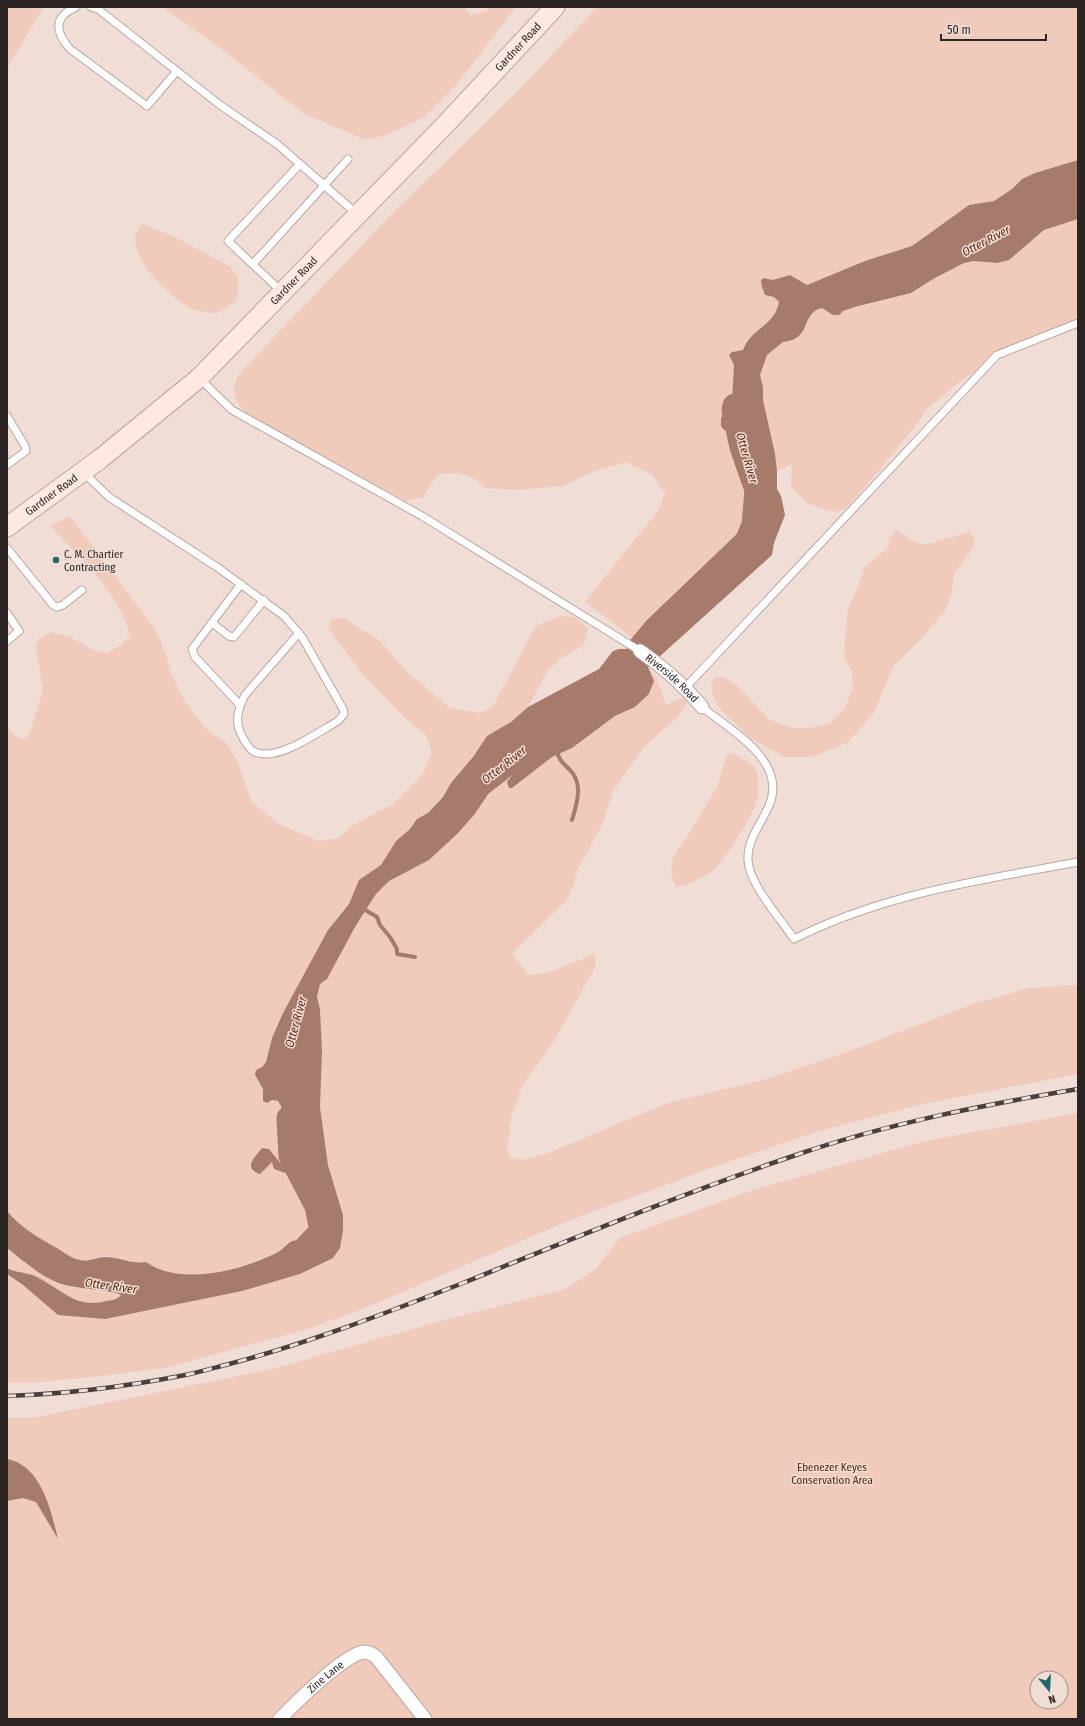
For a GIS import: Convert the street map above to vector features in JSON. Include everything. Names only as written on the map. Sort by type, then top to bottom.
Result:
[{"type":"main road","name":"Gardner Road","points":[[7,527],[137,430],[199,378],[555,7]]},
{"type":"street","name":"Riverside Road","points":[[640,651],[668,671],[686,687],[702,707]]},
{"type":"street","name":"Zine Lane","points":[[280,1719],[344,1661],[362,1652],[370,1653],[377,1658],[425,1719]]},
{"type":"lane","points":[[76,7],[69,10],[62,16],[60,21],[59,34],[63,40],[70,48],[147,106],[177,71]]},
{"type":"lane","points":[[92,7],[98,9],[236,117],[264,134],[358,214]]},
{"type":"lane","points":[[253,264],[348,159]]},
{"type":"lane","points":[[282,292],[228,241],[300,164]]},
{"type":"lane","points":[[686,687],[997,355],[1078,323]]},
{"type":"lane","points":[[199,378],[232,410],[422,516],[640,651]]},
{"type":"lane","points":[[7,416],[25,446],[26,451],[7,465]]},
{"type":"lane","points":[[82,472],[115,502],[264,600],[284,616],[299,633],[343,709],[344,714],[342,718],[281,752],[268,755],[253,750],[247,745],[238,726],[237,716],[245,695],[299,633]]},
{"type":"lane","points":[[7,548],[57,607],[63,605],[82,590]]},
{"type":"lane","points":[[240,705],[193,652],[194,646],[241,584]]},
{"type":"lane","points":[[212,623],[229,636],[234,637],[264,600]]},
{"type":"lane","points":[[7,613],[19,631],[7,641]]},
{"type":"lane","points":[[702,707],[755,749],[766,762],[772,775],[774,788],[772,801],[749,844],[748,860],[757,885],[794,939],[849,913],[879,904],[933,890],[1078,862]]},
{"type":"green space","points":[[7,7],[44,7],[7,68]]},
{"type":"green space","points":[[161,7],[465,7],[470,15],[486,11],[490,7],[516,7],[456,85],[424,117],[387,135],[366,140],[305,114],[207,38]]},
{"type":"green space","points":[[597,7],[1078,7],[1078,160],[1035,173],[1022,179],[1012,189],[994,201],[969,205],[912,246],[865,261],[807,285],[790,275],[773,280],[763,278],[762,287],[765,295],[774,297],[779,302],[776,311],[768,323],[751,336],[743,350],[735,351],[730,358],[734,365],[732,400],[730,408],[721,418],[729,432],[741,439],[750,450],[755,465],[758,482],[756,506],[753,513],[756,516],[761,514],[759,519],[744,527],[668,599],[663,606],[647,620],[633,638],[585,602],[658,511],[665,494],[653,475],[626,462],[593,472],[562,486],[517,490],[485,488],[475,479],[459,473],[439,474],[423,497],[406,501],[247,415],[237,400],[234,391],[239,374],[389,217],[520,89]]},
{"type":"green space","points":[[1078,219],[1078,318],[1011,347],[958,383],[926,410],[917,424],[845,509],[834,512],[808,504],[791,486],[792,464],[777,471],[763,400],[763,387],[760,375],[767,355],[783,342],[791,342],[808,322],[812,313],[822,308],[826,311],[843,311],[911,293],[933,279],[964,263],[974,261],[997,263],[1009,260],[1044,230]]},
{"type":"green space","points":[[142,224],[173,236],[231,267],[239,280],[236,301],[216,314],[198,311],[183,304],[154,277],[139,255],[136,244],[136,234]]},
{"type":"green space","points":[[70,516],[155,629],[167,657],[170,671],[185,702],[209,732],[225,742],[237,760],[252,802],[280,825],[319,841],[339,838],[353,825],[393,804],[423,774],[432,752],[426,735],[405,718],[366,678],[328,629],[331,620],[343,618],[379,640],[407,672],[450,708],[479,713],[492,708],[536,626],[560,616],[575,617],[587,627],[588,631],[584,645],[559,660],[548,670],[528,707],[511,722],[487,736],[473,757],[451,783],[443,797],[428,813],[417,819],[410,829],[396,841],[381,865],[359,880],[349,904],[328,930],[283,1013],[272,1038],[266,1062],[262,1067],[256,1070],[258,1083],[272,1100],[278,1101],[282,1112],[289,1147],[300,1168],[319,1195],[322,1210],[320,1222],[310,1235],[300,1240],[293,1241],[277,1252],[246,1265],[212,1274],[177,1274],[161,1270],[146,1262],[138,1263],[105,1256],[81,1261],[63,1253],[18,1224],[7,1211],[7,727],[15,736],[25,739],[30,732],[43,690],[36,646],[39,639],[51,632],[70,637],[93,650],[107,653],[121,645],[130,636],[118,606],[98,577],[50,526]]},
{"type":"green space","points":[[897,530],[919,544],[926,544],[968,532],[975,537],[973,548],[954,574],[952,591],[945,611],[920,640],[893,666],[874,713],[847,743],[811,757],[784,757],[752,739],[721,710],[713,696],[711,684],[715,678],[722,676],[740,688],[768,719],[793,728],[810,728],[830,723],[844,709],[853,688],[852,671],[844,656],[848,609],[860,581],[864,567],[888,548],[890,537]]},
{"type":"green space","points":[[648,667],[657,679],[666,705],[688,695],[689,700],[678,716],[643,748],[613,791],[603,823],[578,869],[568,899],[512,953],[528,975],[547,973],[595,954],[595,967],[554,1041],[522,1086],[511,1117],[507,1150],[510,1157],[521,1160],[549,1153],[667,1103],[766,1079],[847,1052],[973,1004],[1029,988],[1078,985],[1078,1074],[923,1104],[816,1132],[725,1163],[570,1220],[368,1307],[311,1328],[165,1368],[29,1383],[7,1383],[7,1274],[23,1285],[58,1315],[132,1312],[157,1308],[242,1291],[300,1274],[343,1215],[328,1164],[320,1107],[322,1051],[320,1009],[317,997],[320,984],[327,979],[355,927],[376,894],[389,881],[429,860],[474,815],[522,744],[540,729],[550,724],[556,730],[537,752],[521,763],[512,788],[552,757],[572,748],[615,716],[635,707],[650,694],[654,681]]},
{"type":"green space","points":[[732,753],[748,762],[757,772],[758,792],[752,812],[736,840],[723,859],[712,871],[690,883],[676,887],[671,874],[673,858],[717,787],[727,755]]},
{"type":"green space","name":"Ebenezer Keyes Conservation Area","points":[[1078,1113],[1078,1719],[7,1719],[7,1418],[32,1418],[272,1369],[441,1321],[565,1289],[596,1269],[620,1238],[753,1190],[925,1141]]},
{"type":"green space","points":[[7,1248],[30,1266],[68,1286],[121,1295],[104,1302],[93,1303],[76,1300],[37,1277],[7,1268]]},
{"type":"water","points":[[1078,160],[1078,219],[1044,230],[1009,260],[997,263],[974,261],[964,263],[933,279],[911,293],[855,307],[843,311],[839,315],[833,315],[822,308],[815,311],[811,315],[799,336],[792,340],[783,342],[767,355],[760,375],[763,387],[763,400],[775,454],[777,489],[781,496],[785,515],[774,543],[772,555],[648,667],[654,681],[649,694],[635,707],[615,716],[572,748],[552,757],[512,788],[509,788],[507,782],[521,763],[537,752],[556,730],[550,724],[540,729],[522,744],[474,815],[458,833],[429,860],[389,881],[376,894],[355,927],[327,979],[320,984],[317,997],[320,1009],[322,1051],[320,1107],[328,1165],[343,1215],[343,1230],[340,1248],[333,1258],[300,1274],[242,1291],[105,1319],[58,1315],[23,1285],[7,1274],[7,1268],[33,1275],[70,1297],[86,1302],[96,1303],[111,1300],[121,1295],[61,1284],[44,1276],[29,1265],[7,1248],[7,1211],[28,1231],[76,1259],[87,1260],[107,1257],[136,1262],[146,1262],[160,1269],[176,1274],[194,1275],[212,1273],[248,1265],[278,1252],[292,1241],[301,1240],[314,1231],[320,1222],[322,1203],[303,1172],[291,1175],[274,1169],[272,1162],[260,1174],[252,1168],[252,1161],[262,1148],[269,1149],[285,1169],[294,1168],[297,1163],[285,1135],[281,1106],[278,1101],[272,1100],[267,1103],[263,1101],[263,1089],[255,1075],[256,1070],[262,1067],[266,1062],[272,1038],[283,1013],[328,930],[349,904],[359,880],[381,865],[396,841],[410,829],[417,819],[428,813],[443,797],[451,783],[473,757],[487,736],[511,722],[528,707],[599,669],[613,651],[627,649],[626,645],[647,620],[744,527],[759,519],[761,513],[753,516],[757,506],[757,485],[750,450],[737,435],[724,430],[721,426],[721,418],[730,408],[732,400],[734,365],[729,355],[732,352],[743,350],[751,337],[772,317],[779,302],[774,297],[765,295],[761,281],[763,278],[773,280],[790,275],[807,285],[865,261],[912,246],[969,205],[994,201],[1012,189],[1022,179],[1035,173]]},
{"type":"water","points":[[7,1459],[19,1463],[36,1479],[43,1490],[48,1503],[58,1539],[36,1502],[23,1498],[7,1501]]},
{"type":"waterway","name":"Otter River","points":[[735,406],[734,410],[742,447],[757,490],[754,525],[742,554]]},
{"type":"waterway","name":"Otter River","points":[[482,783],[581,706]]},
{"type":"waterway","points":[[557,751],[560,759],[574,775],[578,787],[576,807],[572,820]]},
{"type":"waterway","points":[[362,908],[377,917],[380,925],[390,937],[397,949],[397,954],[415,957]]},
{"type":"waterway","name":"Otter River","points":[[289,1118],[291,1156],[317,1206],[322,1231],[305,1249]]},
{"type":"railway","points":[[7,1396],[72,1392],[159,1380],[259,1356],[376,1316],[463,1283],[588,1232],[799,1154],[902,1124],[1078,1089]]},
{"type":"place","name":"C. M. Chartier Contracting","points":[[56,560]]}]
